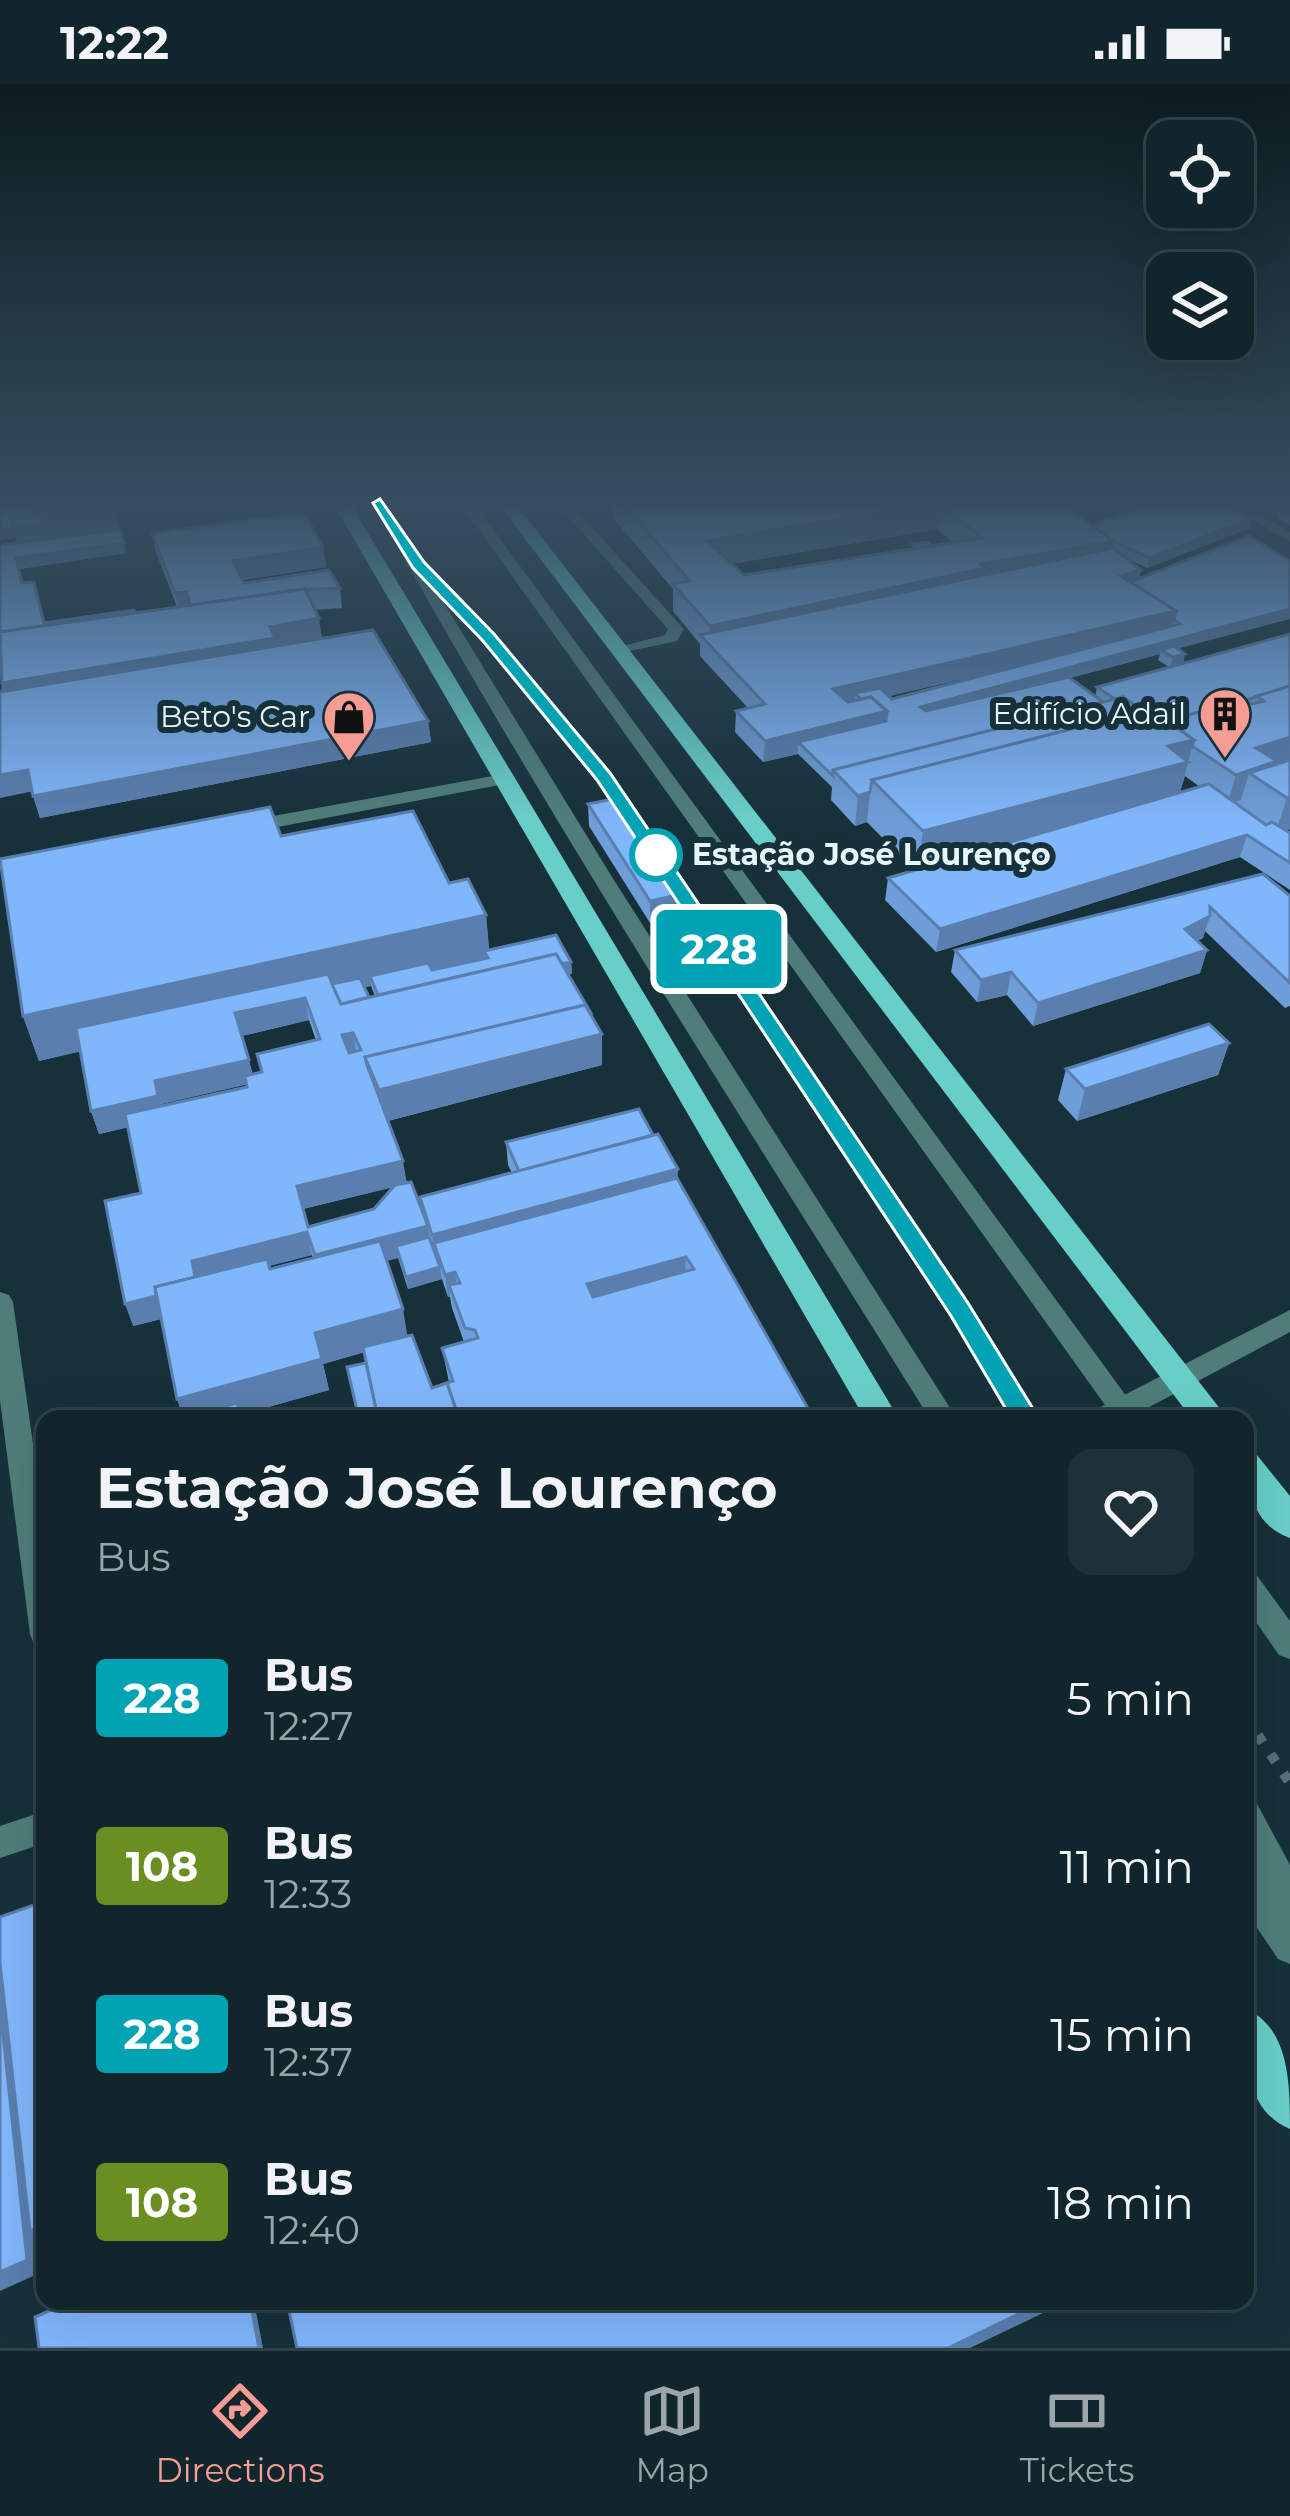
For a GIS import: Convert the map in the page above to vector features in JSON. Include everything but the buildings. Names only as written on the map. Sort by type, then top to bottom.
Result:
[{"type":"main road","points":[[403,609],[877,1410]]},
{"type":"main road","points":[[588,609],[1204,1410]]},
{"type":"main road","points":[[1254,1477],[1290,1523]]},
{"type":"main road","points":[[1254,2045],[1290,2106]]},
{"type":"street","points":[[441,609],[602,877],[938,1410]]},
{"type":"street","points":[[460,609],[604,777],[974,1332],[1020,1410]]},
{"type":"street","points":[[542,609],[1114,1410]]},
{"type":"street","points":[[620,651],[671,638],[676,629],[658,609]]},
{"type":"street","points":[[235,829],[503,779]]},
{"type":"street","points":[[0,1302],[36,1568]]},
{"type":"street","points":[[1126,1410],[1179,1376],[1290,1320]]},
{"type":"street","points":[[1254,1595],[1290,1645]]},
{"type":"street","points":[[0,1843],[36,1830]]},
{"type":"street","points":[[1254,1832],[1290,1899]]},
{"type":"street","points":[[1254,1893],[1290,1947]]},
{"type":"path","points":[[1254,1729],[1290,1783]]},
{"type":"bus line","name":"228","points":[[460,609],[604,777],[960,1310],[1020,1410]]},
{"type":"place","name":"Edifício Adail","points":[[1225,760]]},
{"type":"place","name":"Beto's Car","points":[[349,763]]},
{"type":"place","name":"Estação José Lourenço","points":[[656,855]]}]
